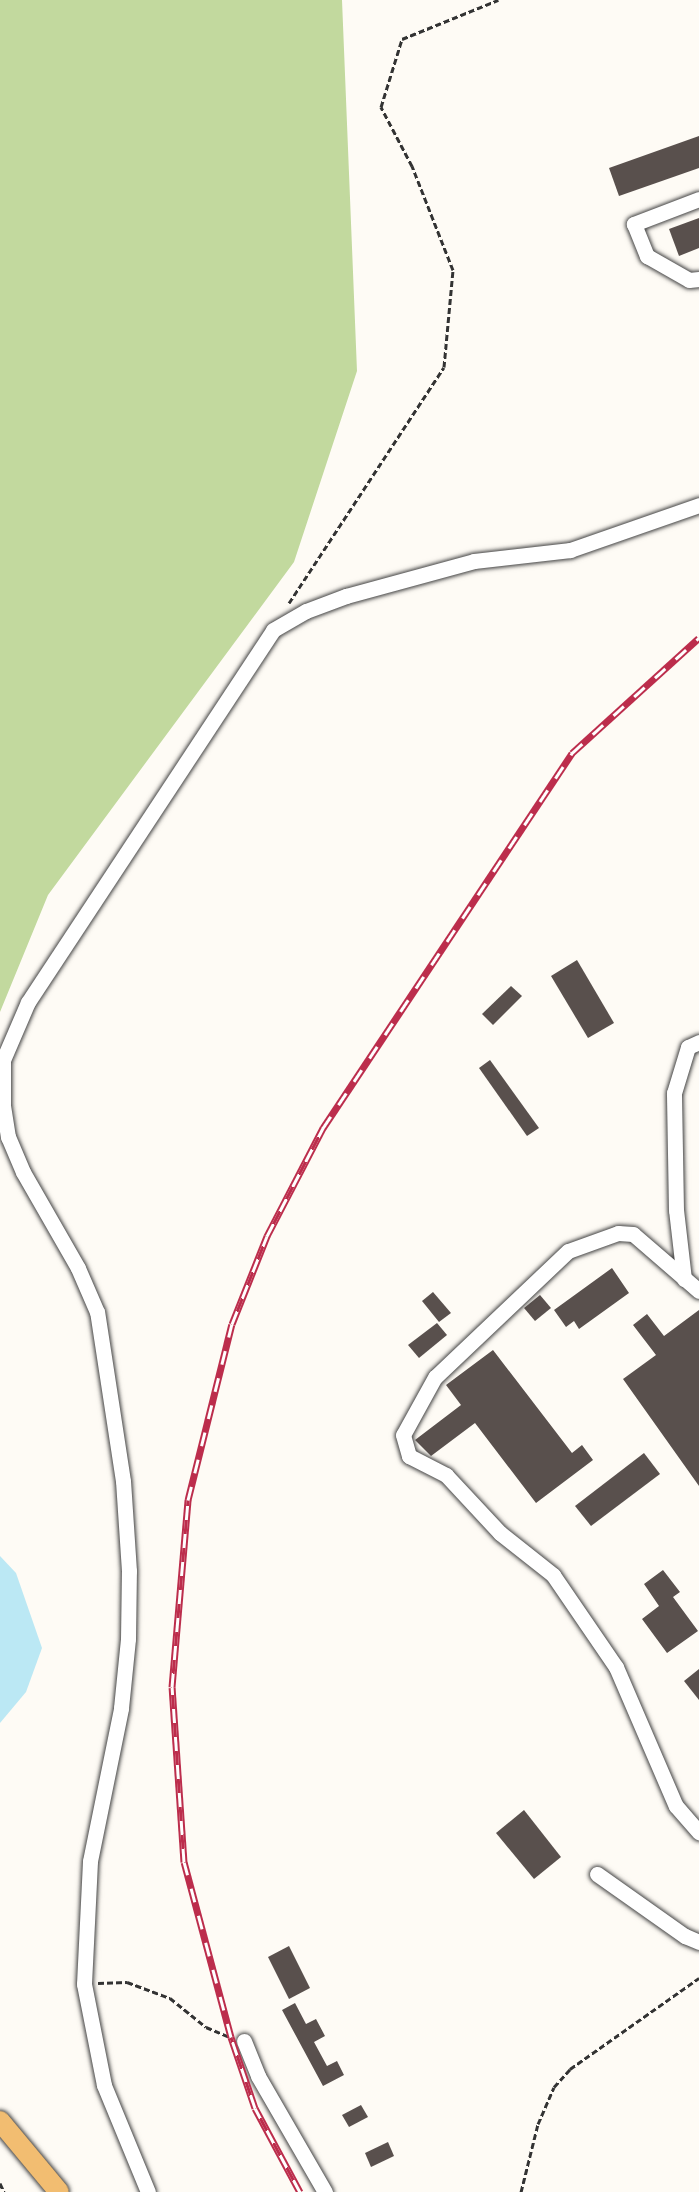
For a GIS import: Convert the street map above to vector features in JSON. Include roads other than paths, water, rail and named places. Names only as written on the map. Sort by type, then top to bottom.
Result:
[{"type":"main road","points":[[4,2130],[58,2192]]},
{"type":"street","points":[[699,199],[634,224],[647,256],[690,280],[699,279]]},
{"type":"street","points":[[148,2192],[104,2085],[84,1984],[90,1861],[122,1708],[128,1639],[129,1571],[123,1480],[97,1312],[78,1268],[23,1172],[8,1137],[3,1106],[3,1060],[28,1002],[273,630],[306,611],[346,596],[474,561],[570,550],[699,505]]},
{"type":"street","points":[[684,1279],[676,1210],[674,1093],[688,1047],[699,1042]]},
{"type":"street","points":[[699,1291],[633,1234],[618,1233],[568,1251],[435,1377],[403,1435],[409,1456],[446,1475],[500,1533],[553,1575],[616,1667],[676,1806],[699,1832]]},
{"type":"street","points":[[597,1875],[685,1936],[699,1942]]},
{"type":"street","points":[[244,2041],[258,2076],[325,2192]]},
{"type":"water","points":[[0,1556],[16,1573],[42,1648],[26,1692],[0,1723]]},
{"type":"railway","points":[[300,2192],[255,2108],[231,2037],[184,1862],[172,1687],[188,1500],[232,1324],[267,1236],[323,1128],[572,753],[699,638]]}]
